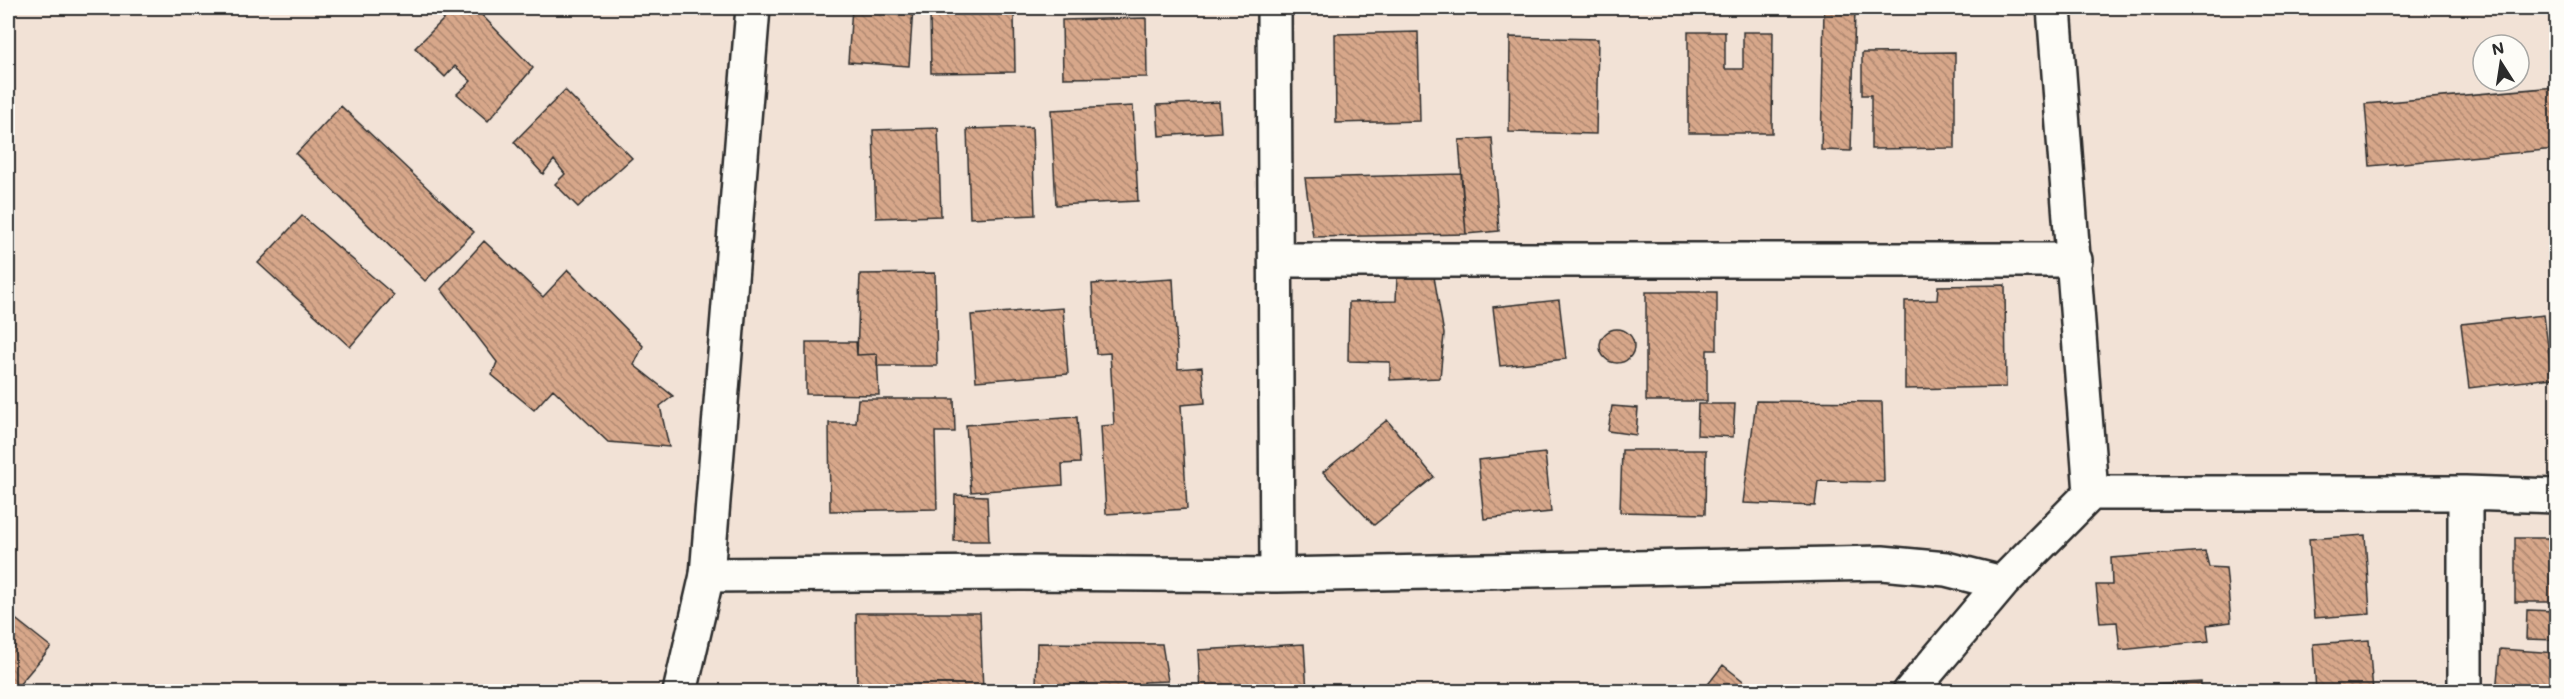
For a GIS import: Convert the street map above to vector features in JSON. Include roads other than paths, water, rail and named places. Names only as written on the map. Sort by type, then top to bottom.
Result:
[{"type":"street","points":[[680,692],[707,574],[753,8]]},
{"type":"street","points":[[1274,8],[1277,575]]},
{"type":"street","points":[[2054,8],[2091,493]]},
{"type":"street","points":[[1277,260],[2075,260]]},
{"type":"street","points":[[1910,692],[2002,583],[2091,493],[2465,493],[2556,496]]},
{"type":"street","points":[[2465,493],[2465,692]]},
{"type":"street","points":[[707,574],[1277,575],[1882,562],[1946,569],[2002,583]]}]
